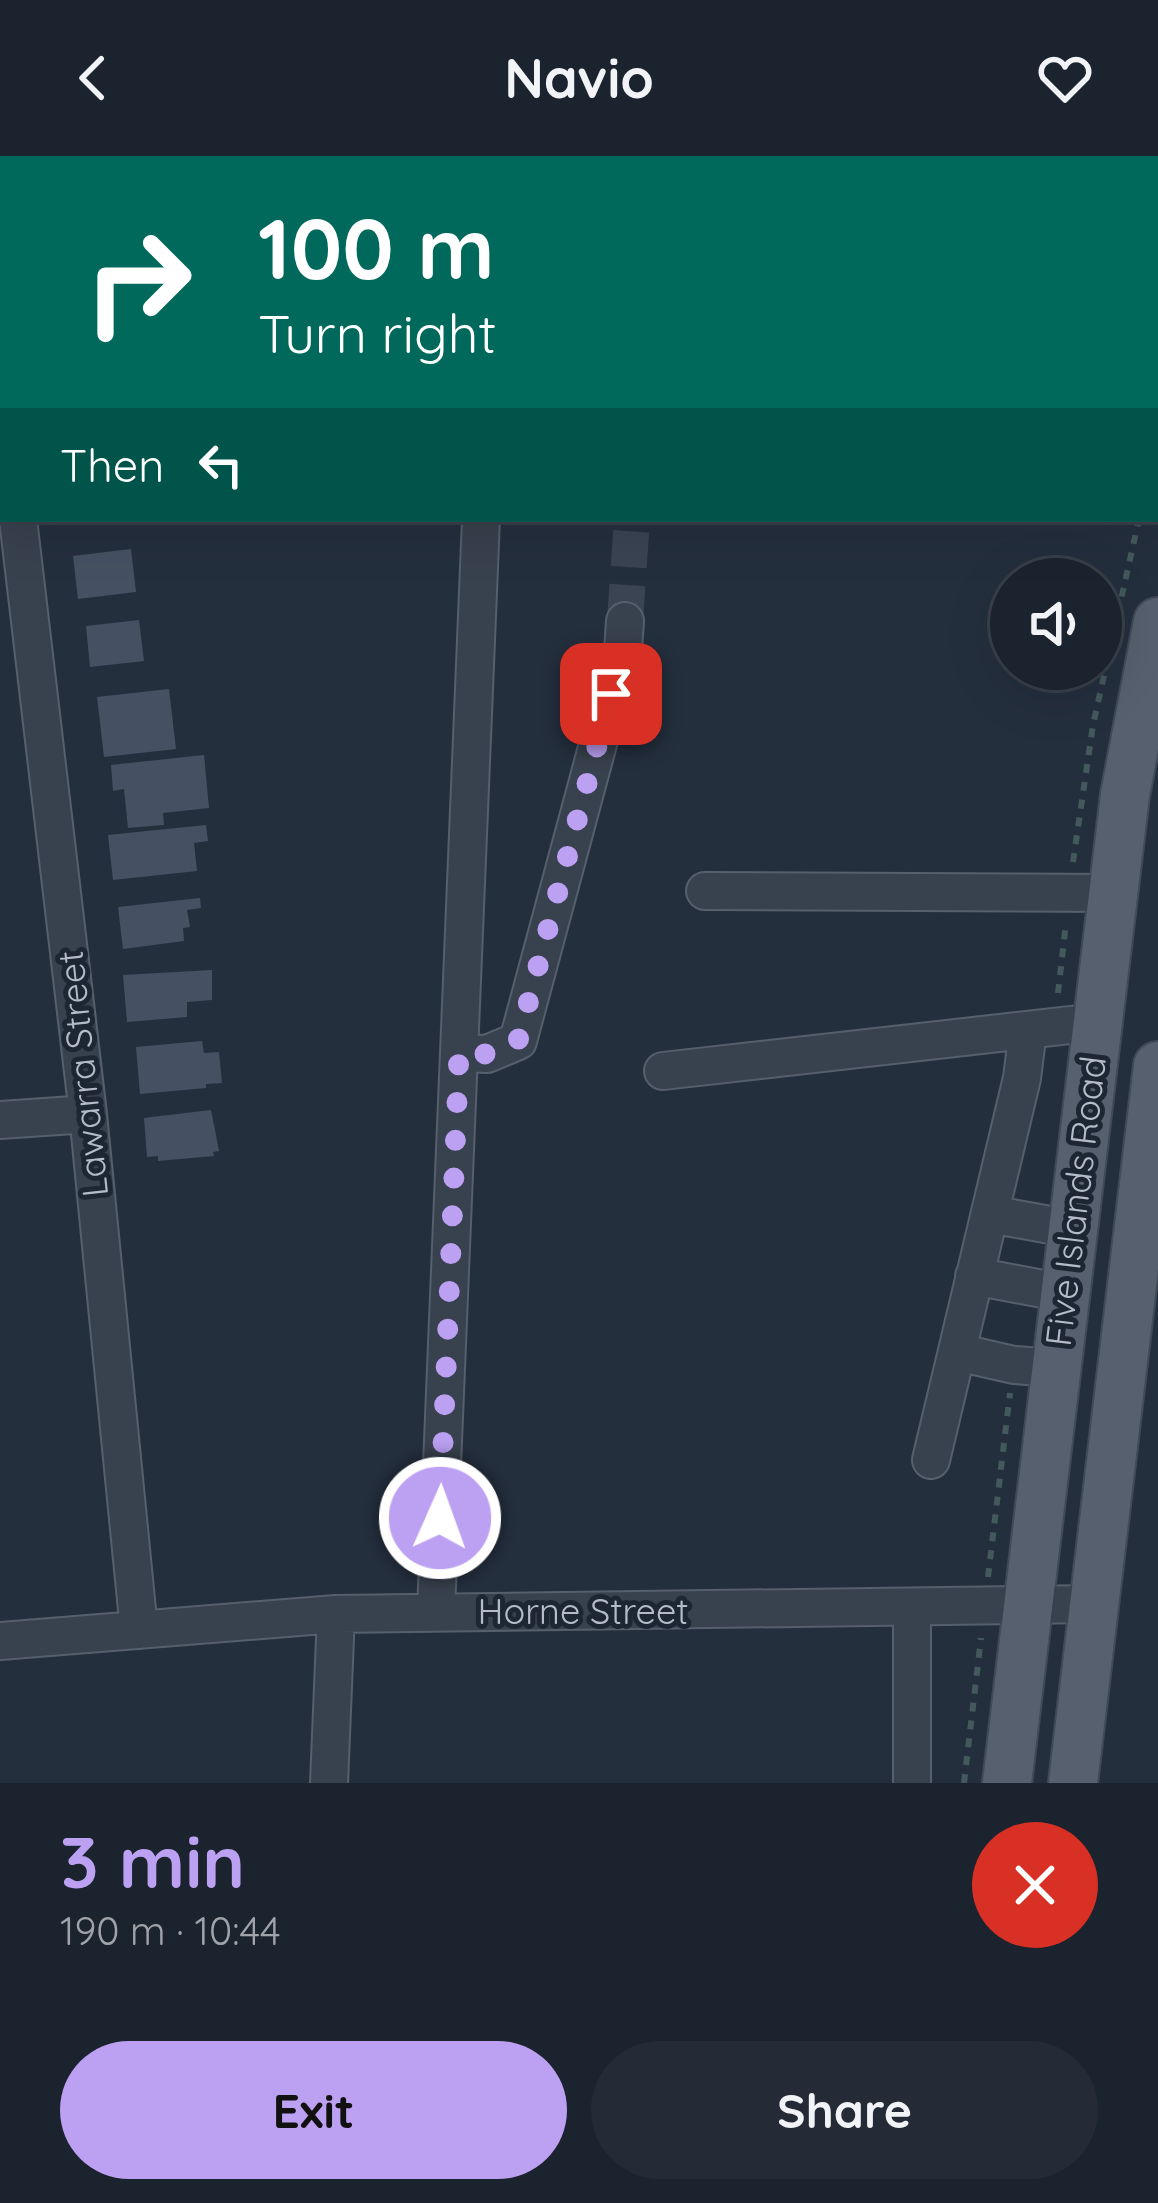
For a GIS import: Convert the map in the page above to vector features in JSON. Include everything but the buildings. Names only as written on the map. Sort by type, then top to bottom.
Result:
[{"type":"main road","name":"Five Islands Road","points":[[1007,1783],[1112,893],[1130,763],[1158,622]]},
{"type":"main road","name":"Five Islands Road","points":[[1073,1783],[1158,1066]]},
{"type":"street","points":[[436,1611],[481,522]]},
{"type":"street","name":"Lawarra Street","points":[[12,532],[88,1114],[139,1630]]},
{"type":"street","points":[[459,1053],[488,1054],[518,1041],[623,651],[625,621]]},
{"type":"street","points":[[705,891],[1112,893]]},
{"type":"street","points":[[663,1071],[1097,1022]]},
{"type":"street","points":[[931,1460],[1022,1078],[1028,1030]]},
{"type":"street","points":[[0,1120],[88,1114]]},
{"type":"street","points":[[989,1214],[1072,1229]]},
{"type":"street","points":[[974,1276],[1064,1292]]},
{"type":"street","points":[[957,1352],[1055,1368]]},
{"type":"street","name":"Horne Street","points":[[0,1641],[336,1614],[1095,1604]]},
{"type":"street","points":[[912,1607],[912,1783]]},
{"type":"street","points":[[329,1783],[336,1614]]},
{"type":"tunnel","points":[[625,621],[632,522]]},
{"type":"route","points":[[440,1518],[459,1053],[488,1054],[518,1041],[611,694]]}]
